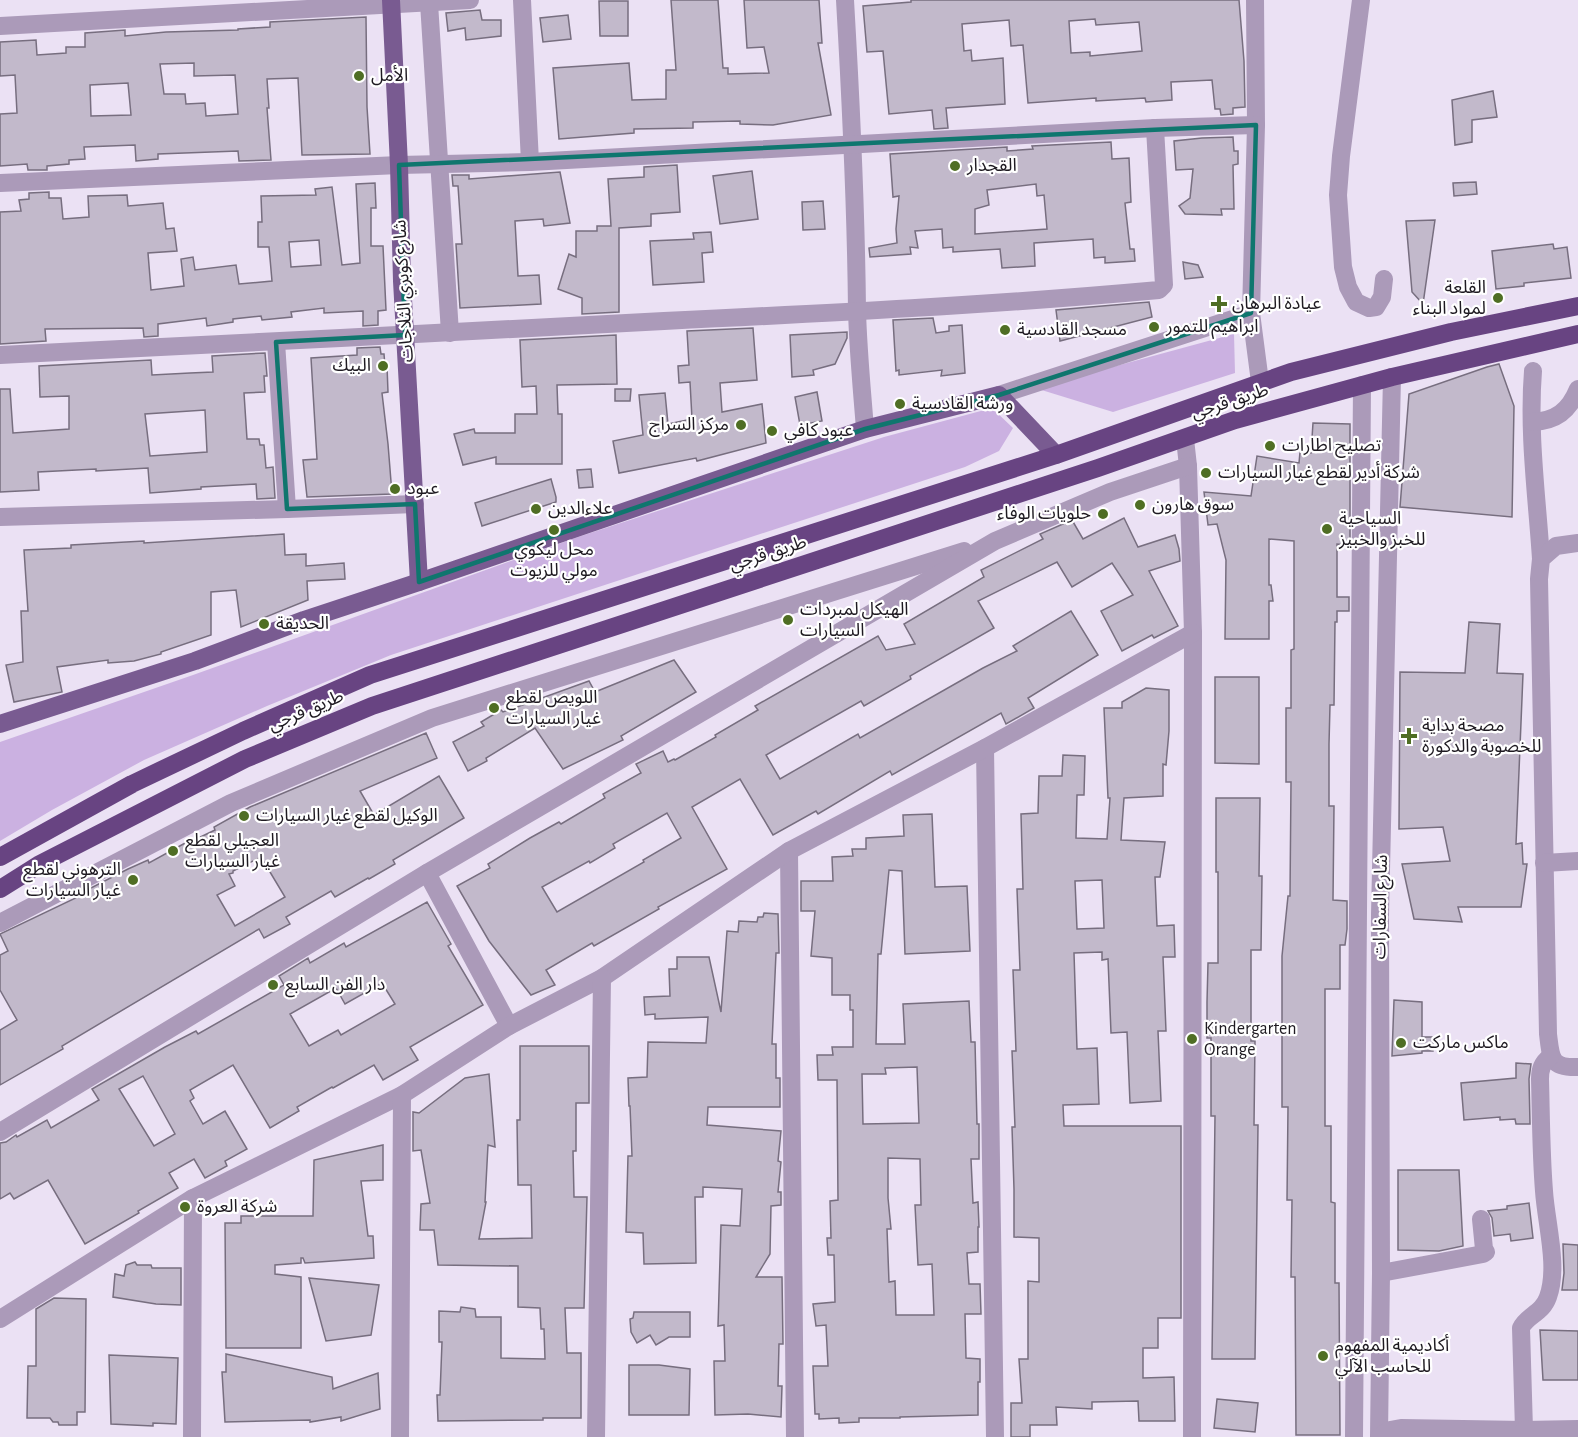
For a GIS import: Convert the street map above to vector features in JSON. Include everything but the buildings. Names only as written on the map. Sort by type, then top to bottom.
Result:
[{"type":"highway","name":"طريق قرجي","points":[[0,857],[29,839],[142,779],[370,675],[1056,454],[1291,372],[1451,332],[1578,306]]},
{"type":"highway","name":"طريق قرجي","points":[[0,889],[40,864],[235,764],[372,706],[1185,439],[1235,420],[1392,376],[1578,334]]},
{"type":"highway","points":[[1233,392],[1235,420]]},
{"type":"highway","points":[[773,546],[782,572]]},
{"type":"main road","name":"شارع كوبري الثلاجات","points":[[391,3],[405,335],[419,582]]},
{"type":"main road","points":[[0,724],[195,661],[304,620],[865,429],[999,395],[1056,454]]},
{"type":"street","points":[[0,26],[470,0]]},
{"type":"street","points":[[522,0],[530,162]]},
{"type":"street","points":[[845,0],[853,144],[857,311],[865,429]]},
{"type":"street","points":[[1255,0],[1256,125],[1251,313],[1260,382]]},
{"type":"street","points":[[1361,0],[1338,195],[1343,267],[1348,287],[1356,302],[1369,308],[1376,307],[1382,297],[1384,279]]},
{"type":"street","points":[[429,3],[450,333]]},
{"type":"street","points":[[0,183],[399,165],[530,162],[1155,128],[1256,125]]},
{"type":"street","points":[[0,355],[857,311],[1046,300],[1159,290],[1164,285],[1155,128]]},
{"type":"street","points":[[999,395],[1251,313]]},
{"type":"street","points":[[276,342],[287,509]]},
{"type":"street","points":[[1533,371],[1532,422],[1541,559],[1539,579],[1548,1034],[1550,1057],[1556,1064],[1578,1067]]},
{"type":"street","name":"شارع السفارات","points":[[1379,1437],[1380,903],[1392,376]]},
{"type":"street","name":"شارع السفارات","points":[[1354,1437],[1362,385]]},
{"type":"street","points":[[1532,422],[1551,419],[1563,412],[1574,400],[1578,389]]},
{"type":"street","points":[[1185,439],[1188,466],[1193,633],[1192,1437]]},
{"type":"street","points":[[0,923],[231,803],[432,718],[995,541],[1110,492],[1188,466]]},
{"type":"street","points":[[0,517],[415,504]]},
{"type":"street","points":[[0,1132],[427,873],[995,541]]},
{"type":"street","points":[[1541,559],[1556,546],[1578,543]]},
{"type":"street","points":[[0,1319],[193,1198],[402,1095],[509,1026],[602,978],[789,851],[985,748],[1193,633]]},
{"type":"street","points":[[985,748],[995,1437]]},
{"type":"street","points":[[789,851],[795,1437]]},
{"type":"street","points":[[1544,863],[1578,861]]},
{"type":"street","points":[[427,873],[509,1026]]},
{"type":"street","points":[[596,1437],[602,978]]},
{"type":"street","points":[[1524,1434],[1521,1328],[1524,1322],[1539,1312],[1547,1299],[1551,1284],[1552,1261],[1544,1190],[1540,1079],[1543,1064],[1550,1057]]},
{"type":"street","points":[[400,1437],[402,1095]]},
{"type":"street","points":[[192,1437],[193,1198]]},
{"type":"street","points":[[1381,1273],[1483,1254],[1486,1252],[1481,1219]]},
{"type":"street","points":[[1379,1437],[1390,1430],[1401,1428],[1524,1434],[1578,1429]]},
{"type":"highlighted area","points":[[1256,125],[1251,313],[999,395],[865,429],[419,582],[415,504],[287,509],[276,342],[405,335],[399,165]]},
{"type":"shaded area","points":[[1234,334],[1235,373],[1113,412],[1035,388]]},
{"type":"shaded area","points":[[992,408],[1013,428],[999,451],[965,467],[391,655],[144,760],[0,841],[0,742],[578,537],[884,437]]},
{"type":"place","name":"الأمل","points":[[359,76]]},
{"type":"place","name":"القجدار","points":[[955,166]]},
{"type":"place","name":"القلعة لمواد البناء","points":[[1498,298]]},
{"type":"place","name":"عيادة البرهان","points":[[1219,304]]},
{"type":"place","name":"ابراهيم للتمور","points":[[1154,327]]},
{"type":"place","name":"مسجد القادسية","points":[[1005,330]]},
{"type":"place","name":"البيك","points":[[383,366]]},
{"type":"place","name":"ورشة القادسية","points":[[900,404]]},
{"type":"place","name":"مركز السراج","points":[[741,425]]},
{"type":"place","name":"عبود كافي","points":[[772,431]]},
{"type":"place","name":"تصليح اطارات","points":[[1270,446]]},
{"type":"place","name":"شركة أدير لقطع غيار السيارات","points":[[1206,473]]},
{"type":"place","name":"عبود","points":[[395,489]]},
{"type":"place","name":"سوق هارون","points":[[1140,505]]},
{"type":"place","name":"علاءالدين","points":[[536,509]]},
{"type":"place","name":"حلويات الوفاء","points":[[1103,514]]},
{"type":"place","name":"السياحية للخبز والخبيز","points":[[1327,529]]},
{"type":"place","name":"محل ليكوي مولي للزيوت","points":[[554,530]]},
{"type":"place","name":"الهيكل لمبردات السيارات","points":[[788,620]]},
{"type":"place","name":"الحديقة","points":[[264,624]]},
{"type":"place","name":"اللويص لقطع غيار السيارات","points":[[494,708]]},
{"type":"place","name":"مصحة بداية للخصوبة والدكورة","points":[[1409,736]]},
{"type":"place","name":"الوكيل لقطع غيار السيارات","points":[[244,816]]},
{"type":"place","name":"العجيلي لقطع غيار السيارات","points":[[173,851]]},
{"type":"place","name":"الترهوني لقطع غيار السيارات","points":[[133,880]]},
{"type":"place","name":"دار الفن السابع","points":[[273,985]]},
{"type":"place","name":"Kindergarten Orange","points":[[1192,1039]]},
{"type":"place","name":"ماكس ماركت","points":[[1401,1043]]},
{"type":"place","name":"شركة العروة","points":[[185,1207]]},
{"type":"place","name":"أكاديمية المفهوم للحاسب الآلي","points":[[1323,1356]]}]
